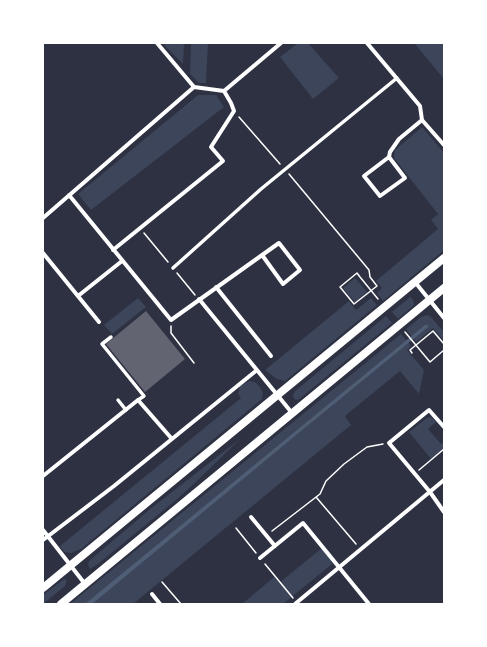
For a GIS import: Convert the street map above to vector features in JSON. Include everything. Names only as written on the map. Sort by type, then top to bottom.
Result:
[{"type":"main road","points":[[43,588],[444,258]]},
{"type":"main road","points":[[61,604],[444,288]]},
{"type":"street","points":[[157,43],[194,87],[224,91],[281,43]]},
{"type":"street","points":[[367,43],[420,106],[422,120],[444,145]]},
{"type":"street","points":[[173,268],[285,170],[397,78]]},
{"type":"street","points":[[43,218],[194,87]]},
{"type":"street","points":[[113,250],[223,161],[211,147],[234,111],[224,91]]},
{"type":"street","points":[[389,156],[405,178],[380,196],[364,176],[389,156],[399,139],[422,120]]},
{"type":"street","points":[[69,195],[171,320],[199,299],[279,243],[300,270],[284,284],[262,255]]},
{"type":"street","points":[[43,253],[99,322]]},
{"type":"street","points":[[78,296],[122,261]]},
{"type":"street","points":[[415,282],[444,318]]},
{"type":"street","points":[[216,287],[272,356]]},
{"type":"street","points":[[199,299],[292,413]]},
{"type":"street","points":[[43,476],[144,396],[102,344],[111,337]]},
{"type":"street","points":[[43,540],[257,370]]},
{"type":"street","points":[[118,400],[126,410]]},
{"type":"street","points":[[138,400],[172,439]]},
{"type":"street","points":[[444,427],[429,410],[389,443],[430,492],[444,512]]},
{"type":"street","points":[[296,603],[444,480]]},
{"type":"street","points":[[251,517],[275,546]]},
{"type":"street","points":[[260,558],[303,523],[369,604]]},
{"type":"street","points":[[43,530],[85,584]]},
{"type":"street","points":[[152,594],[160,604]]},
{"type":"path","points":[[234,111],[369,270],[370,277],[377,286],[371,291],[365,295],[354,304],[340,287],[357,273],[360,277],[365,283],[370,289],[375,295],[380,301]]},
{"type":"path","points":[[171,320],[170,333],[194,363]]},
{"type":"path","points":[[404,330],[430,362],[444,350]]},
{"type":"path","points":[[412,353],[410,350],[433,331],[444,344]]},
{"type":"path","points":[[267,536],[320,494],[326,481],[344,464],[368,447],[389,443]]},
{"type":"path","points":[[415,474],[444,449]]},
{"type":"path","points":[[316,497],[361,549]]},
{"type":"path","points":[[236,528],[296,603]]},
{"type":"path","points":[[162,582],[181,604]]},
{"type":"shaded area","points":[[167,43],[184,43],[183,64],[164,45]]},
{"type":"shaded area","points":[[191,43],[208,43],[206,83],[198,82],[190,74]]},
{"type":"shaded area","points":[[298,43],[308,43],[339,78],[313,99],[280,57]]},
{"type":"shaded area","points":[[414,43],[444,43],[444,79]]},
{"type":"shaded area","points":[[198,95],[216,95],[224,107],[91,210],[78,194]]},
{"type":"shaded area","points":[[421,128],[423,128],[444,153],[444,250],[383,301],[377,293],[382,288],[376,281],[438,229],[431,220],[438,214],[394,158],[395,150]]},
{"type":"shaded area","points":[[355,278],[367,292],[355,302],[343,288]]},
{"type":"shaded area","points":[[410,297],[413,299],[414,305],[398,319],[392,312]]},
{"type":"shaded area","points":[[138,298],[146,307],[112,334],[104,325]]},
{"type":"shaded area","points":[[371,298],[377,305],[285,381],[277,379],[265,370],[349,301],[356,310]]},
{"type":"shaded area","points":[[427,315],[430,316],[444,332],[444,341],[433,328],[416,342],[406,329],[421,317]]},
{"type":"shaded area","points":[[386,316],[392,323],[298,400],[294,399],[293,395],[295,391]]},
{"type":"shaded area","points":[[425,325],[428,325],[428,327],[92,604],[85,604]]},
{"type":"shaded area","points":[[401,334],[411,346],[407,350],[424,370],[419,394],[400,371],[345,416],[351,425],[133,604],[70,604]]},
{"type":"shaded area","points":[[249,381],[255,382],[260,387],[263,393],[262,399],[81,549],[71,553],[65,552],[61,548],[60,546],[241,398],[238,394],[240,386]]},
{"type":"shaded area","points":[[431,417],[436,422],[428,429],[441,444],[444,441],[444,449],[431,459],[409,432],[427,418]]},
{"type":"shaded area","points":[[241,438],[175,501],[90,569],[88,565],[89,561],[149,510]]},
{"type":"shaded area","points":[[322,548],[329,556],[332,564],[283,604],[242,604],[274,577],[279,583]]},
{"type":"shaded area","points":[[64,579],[67,580],[65,586],[43,604],[43,595]]},
{"type":"building","points":[[146,311],[185,359],[145,392],[106,344]]}]
